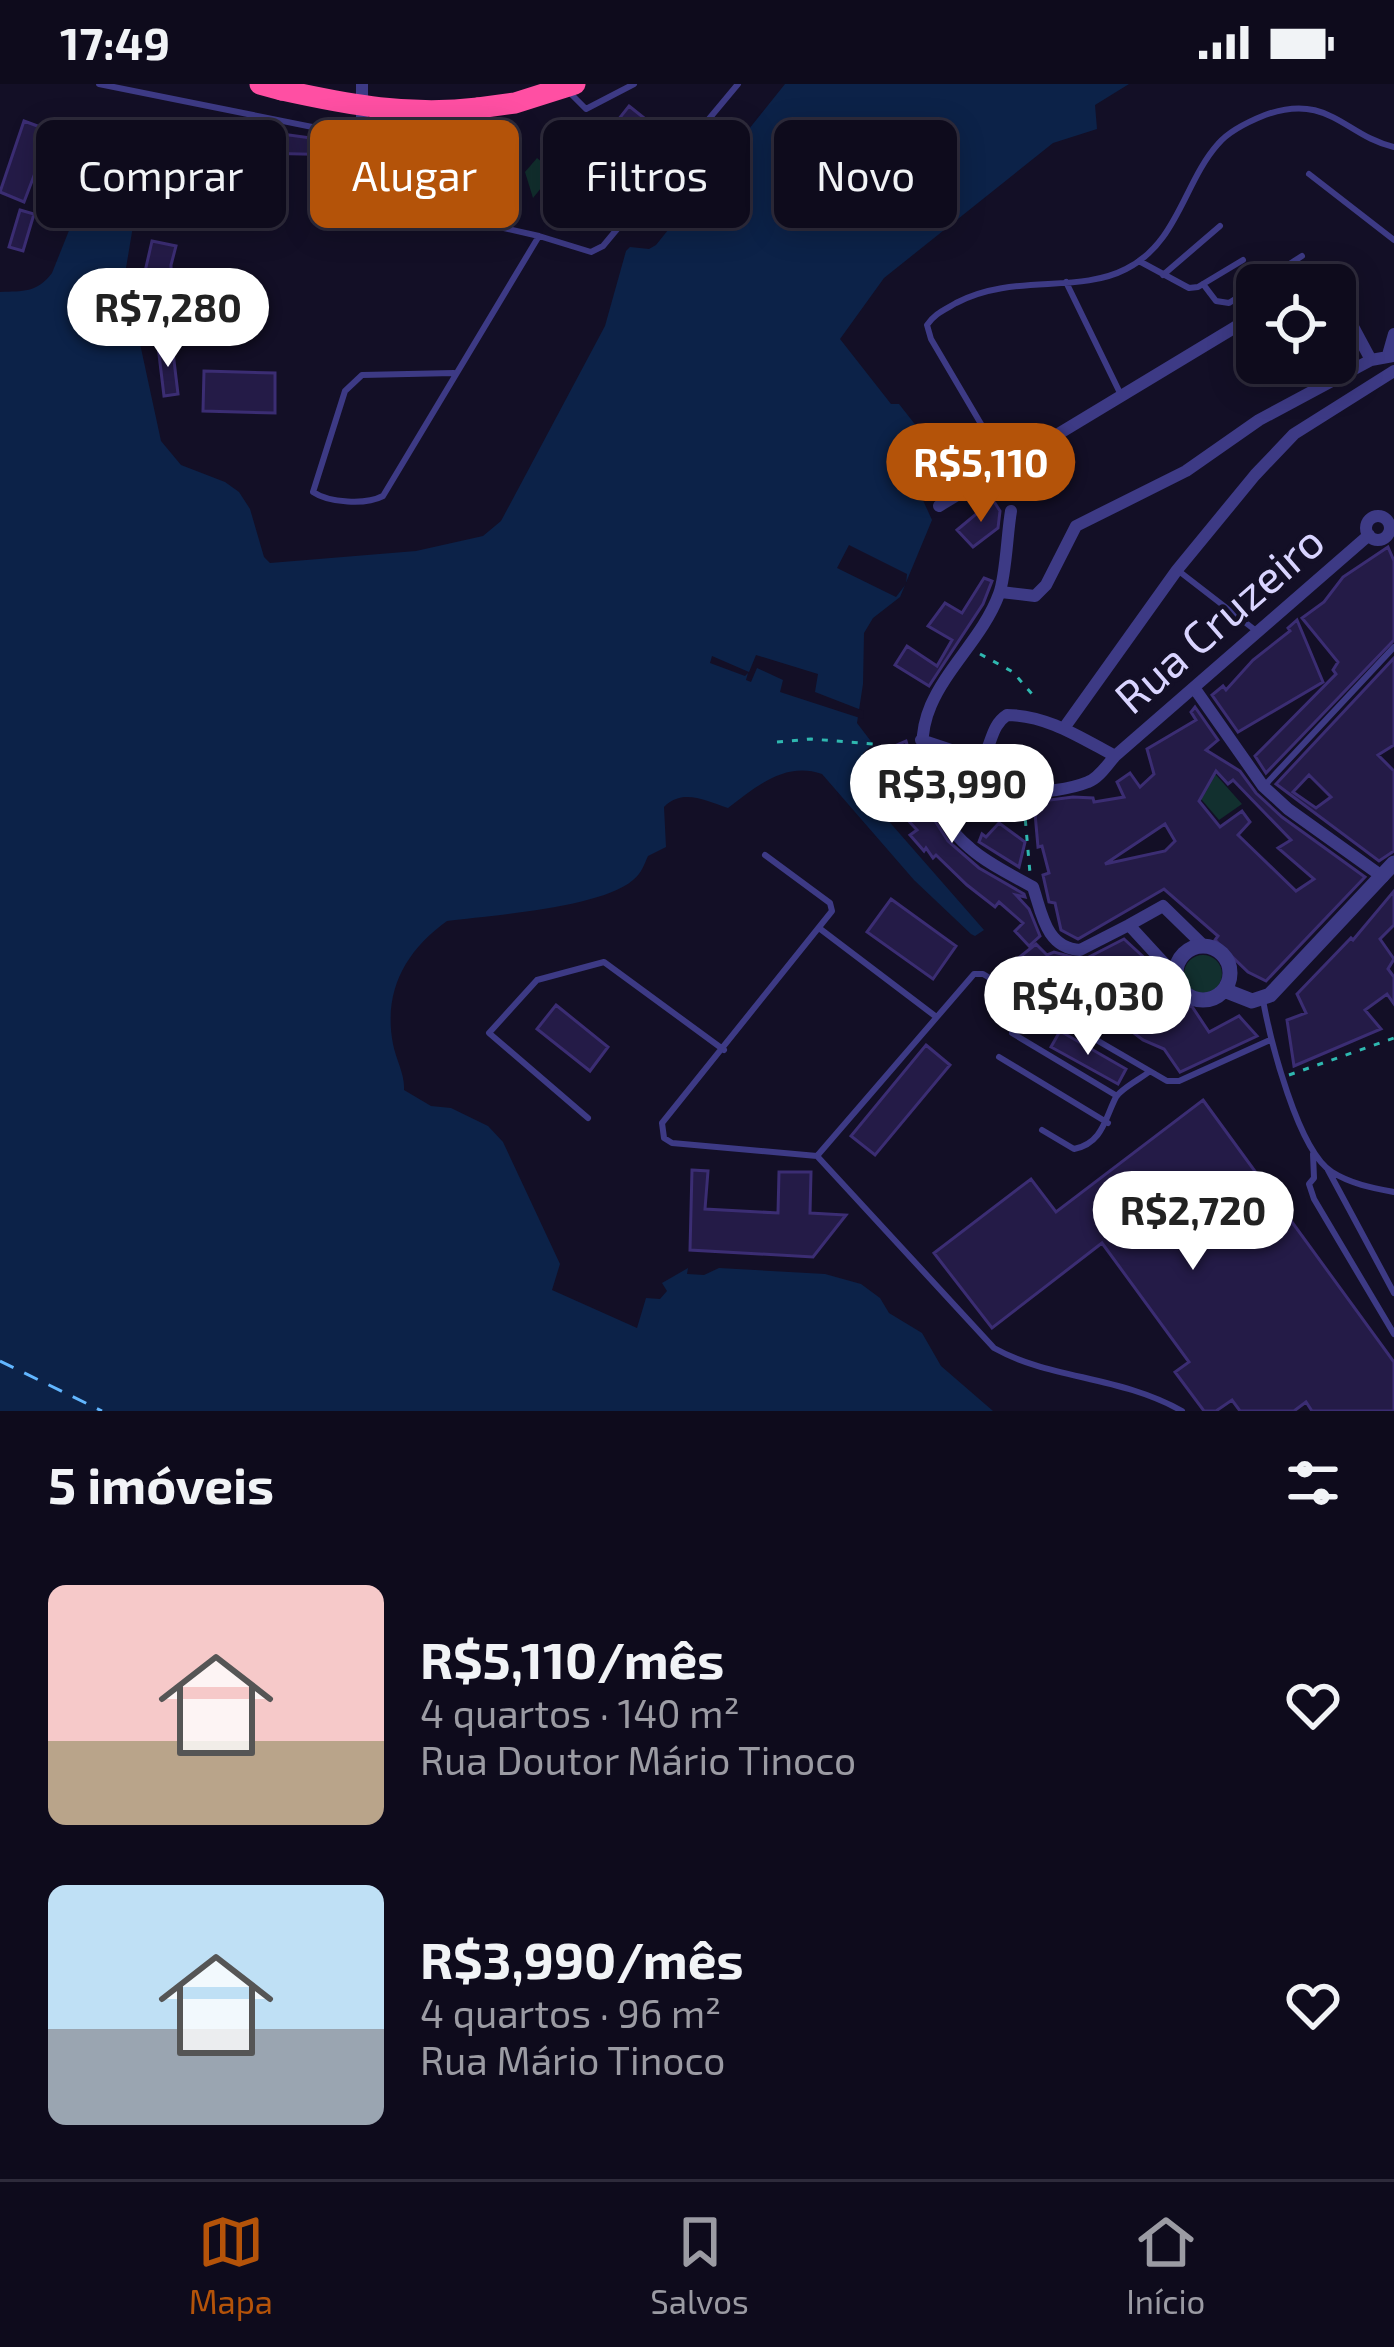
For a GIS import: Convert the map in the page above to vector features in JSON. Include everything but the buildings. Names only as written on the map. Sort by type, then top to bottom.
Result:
[{"type":"highway","points":[[271,87],[389,111],[428,114],[515,103],[570,86]]},
{"type":"street","points":[[362,84],[362,120]]},
{"type":"street","points":[[939,506],[1236,327]]},
{"type":"street","points":[[1356,332],[1371,360]]},
{"type":"street","points":[[1001,592],[1036,596],[1076,526],[1186,471],[1259,420],[1371,360],[1391,356],[1394,334]]},
{"type":"street","points":[[1064,728],[1177,570],[1255,475],[1294,434],[1394,371]]},
{"type":"street","points":[[1011,512],[1001,592],[932,704],[921,740],[926,775],[944,820],[970,848],[1033,887],[1049,933],[1059,944],[1080,950],[1163,907],[1203,945],[1226,958],[1230,974],[1224,991],[1209,1000],[1190,998],[1130,925]]},
{"type":"street","name":"Rua Cruzeiro","points":[[1023,794],[1085,784],[1369,535],[1367,524],[1372,518],[1390,517]]},
{"type":"street","points":[[1195,689],[1263,786],[1383,878]]},
{"type":"street","points":[[1023,794],[991,780],[984,761],[1000,719],[1025,715]]},
{"type":"street","name":"Rua Cruzeiro","points":[[1025,715],[1064,728],[1115,756]]},
{"type":"street","points":[[921,740],[984,761]]},
{"type":"street","points":[[1224,991],[1243,1000],[1263,1000],[1394,863]]},
{"type":"street","points":[[1175,975],[1180,957],[1203,945]]},
{"type":"lane","points":[[99,84],[310,127]]},
{"type":"lane","points":[[570,86],[579,107],[586,110],[634,84]]},
{"type":"lane","points":[[504,228],[591,252],[603,246],[738,84]]},
{"type":"lane","points":[[1006,466],[932,339],[927,325],[935,315],[983,291],[1011,284],[1123,271],[1139,260],[1178,215],[1210,154],[1225,137],[1263,116],[1288,110],[1334,116],[1372,140],[1394,147]]},
{"type":"lane","points":[[1309,174],[1394,240]]},
{"type":"lane","points":[[1163,275],[1220,226]]},
{"type":"lane","points":[[454,373],[362,375],[356,379],[346,391],[313,492],[321,498],[371,502],[383,496],[539,236]]},
{"type":"lane","points":[[1203,284],[1216,301],[1228,303],[1302,256]]},
{"type":"lane","points":[[1139,260],[1189,288],[1243,260]]},
{"type":"lane","points":[[1066,281],[1123,398]]},
{"type":"lane","points":[[1177,570],[1258,632]]},
{"type":"lane","points":[[1263,786],[1394,647]]},
{"type":"lane","points":[[766,855],[830,903],[832,911],[662,1123],[664,1138],[672,1143],[817,1156],[994,1348],[1133,1388],[1181,1411]]},
{"type":"lane","points":[[819,928],[935,1016]]},
{"type":"lane","points":[[588,1118],[489,1033],[537,980],[604,962],[724,1051]]},
{"type":"lane","points":[[817,1156],[970,975],[983,974],[1167,1081],[1179,1081],[1270,1040]]},
{"type":"lane","points":[[1263,1000],[1282,1077],[1313,1150],[1394,1293]]},
{"type":"lane","points":[[1012,1033],[1117,1096]]},
{"type":"lane","points":[[999,1058],[1108,1123]]},
{"type":"lane","points":[[1042,1130],[1078,1149],[1088,1144],[1108,1123],[1117,1096],[1149,1072]]},
{"type":"lane","points":[[1313,1150],[1314,1178],[1309,1184],[1314,1199],[1394,1334]]},
{"type":"lane","points":[[1328,1170],[1364,1186],[1394,1192]]},
{"type":"path","points":[[969,648],[1013,672],[1032,694],[1025,715]]},
{"type":"path","points":[[777,742],[873,743]]},
{"type":"path","points":[[1023,794],[1033,887]]},
{"type":"path","points":[[1282,1077],[1394,1037]]},
{"type":"green space","points":[[537,158],[543,163],[543,186],[533,198],[525,172]]},
{"type":"green space","points":[[1208,766],[1242,804],[1219,820],[1190,786]]},
{"type":"green space","points":[[1203,955],[1216,961],[1222,974],[1216,987],[1203,993],[1190,987],[1184,974],[1190,961]]},
{"type":"water","points":[[785,84],[1129,84],[1095,105],[1097,129],[1053,143],[957,220],[957,120],[774,120],[774,228],[947,228],[884,278],[840,339],[891,404],[899,404],[921,432],[901,452],[932,520],[900,597],[873,618],[864,633],[857,723],[873,744],[863,753],[879,810],[984,930],[971,934],[914,880],[822,774],[796,771],[772,778],[728,808],[694,798],[671,801],[664,807],[666,847],[648,856],[636,878],[618,890],[544,909],[447,921],[419,946],[400,974],[391,1007],[393,1044],[404,1090],[431,1106],[451,1108],[488,1126],[503,1142],[560,1264],[552,1290],[637,1328],[646,1298],[660,1299],[667,1291],[662,1283],[688,1268],[687,1274],[704,1275],[719,1268],[825,1274],[861,1284],[880,1298],[889,1313],[922,1333],[941,1366],[993,1411],[0,1411],[0,292],[35,288],[46,280],[70,228],[133,228],[125,274],[161,441],[181,465],[239,492],[270,563],[416,551],[483,536],[501,521],[605,326],[630,247],[649,249],[670,228],[750,228],[750,128]]},
{"type":"pier","points":[[902,449],[916,484],[904,491],[887,457]]},
{"type":"pier","points":[[849,545],[907,574],[896,597],[837,568]]},
{"type":"pier","points":[[756,655],[818,674],[815,692],[864,711],[863,719],[780,692],[783,680],[757,668],[751,682],[746,680],[748,673],[745,676],[710,663],[712,656],[749,672]]},
{"type":"ferry route","points":[[0,1361],[102,1411]]}]
